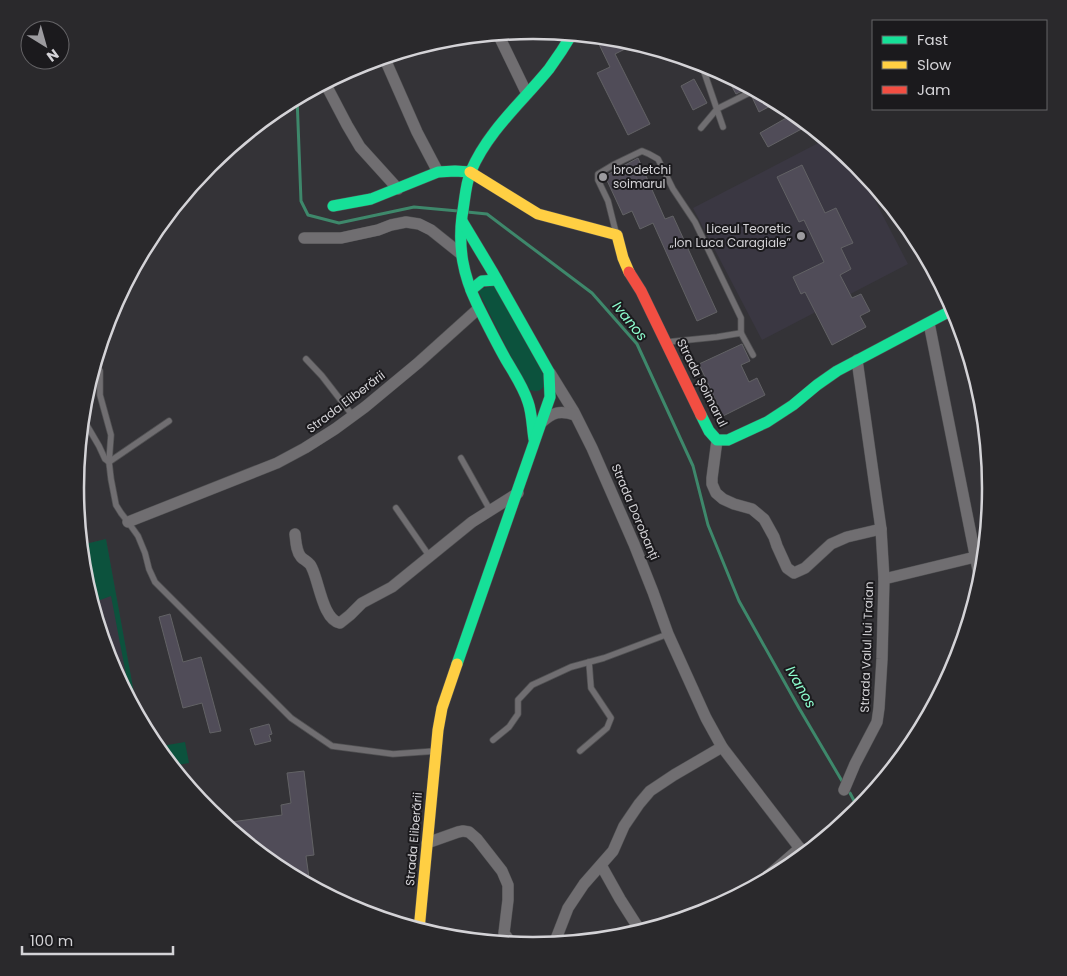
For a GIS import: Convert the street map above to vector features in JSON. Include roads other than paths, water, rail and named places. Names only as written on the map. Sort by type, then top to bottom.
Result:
[{"type":"street","points":[[501,40],[527,94]]},
{"type":"street","points":[[462,221],[470,172],[484,145],[549,68],[568,40]]},
{"type":"street","points":[[387,64],[417,132],[438,172]]},
{"type":"street","points":[[328,89],[360,147],[398,189]]},
{"type":"street","points":[[333,206],[371,199],[438,172],[470,172],[538,214],[617,235]]},
{"type":"street","name":"Strada Eliberării","points":[[420,923],[440,716],[446,693],[518,493],[550,397],[538,394],[512,369],[478,309],[470,290],[461,254],[460,237],[462,221]]},
{"type":"street","name":"Strada Dorobanți","points":[[462,221],[498,280],[592,448],[620,510],[668,634],[706,718],[722,748],[801,849]]},
{"type":"street","points":[[304,238],[341,238],[406,222],[419,224],[431,230],[461,254]]},
{"type":"street","name":"Strada Șoimarul","points":[[617,235],[622,257],[630,274],[641,292],[709,431],[717,440],[728,440],[767,422],[793,405],[837,371],[947,313]]},
{"type":"street","points":[[470,290],[486,279],[498,280]]},
{"type":"street","name":"Strada Eliberării","points":[[128,522],[277,463],[305,448],[353,416],[418,363],[478,309]]},
{"type":"street","points":[[929,323],[976,563]]},
{"type":"street","name":"Strada Valul lui Traian","points":[[844,790],[877,722],[882,659],[884,579],[881,528],[857,360]]},
{"type":"street","name":"Strada Eliberării","points":[[534,442],[528,401],[538,394],[549,372]]},
{"type":"street","points":[[541,423],[548,416],[556,413],[566,412],[575,415]]},
{"type":"street","points":[[717,440],[712,478],[712,484],[716,493],[734,504],[752,509],[764,518],[774,536],[787,568],[794,573],[805,568],[831,544],[847,537],[881,528]]},
{"type":"street","points":[[295,534],[298,551],[310,563],[313,569],[324,604],[331,618],[340,623],[362,603],[392,587],[472,522],[518,493]]},
{"type":"street","points":[[884,579],[975,557]]},
{"type":"street","points":[[557,936],[568,908],[584,884],[613,851],[624,826],[650,791],[722,748]]},
{"type":"street","points":[[427,844],[464,831],[469,832],[477,839],[491,855],[502,871],[508,885],[504,933],[506,936]]},
{"type":"street","points":[[601,864],[636,925]]},
{"type":"lane","points":[[704,73],[723,127]]},
{"type":"lane","points":[[701,128],[716,110],[748,94]]},
{"type":"lane","points":[[617,235],[608,201],[598,180],[598,174],[642,152],[649,154],[658,159],[673,189],[695,222],[741,318],[742,333],[752,355]]},
{"type":"lane","points":[[666,342],[717,338],[742,333]]},
{"type":"lane","points":[[306,359],[322,376],[353,416]]},
{"type":"lane","points":[[100,372],[100,395],[111,435],[111,479],[116,505],[138,536],[149,569],[156,582],[291,718],[332,746],[393,754],[436,751]]},
{"type":"lane","points":[[110,462],[168,421]]},
{"type":"lane","points":[[88,428],[105,459],[110,462]]},
{"type":"lane","points":[[461,458],[490,510]]},
{"type":"lane","points":[[396,508],[430,557]]},
{"type":"lane","points":[[493,740],[509,727],[518,714],[518,700],[532,685],[571,667],[604,658],[668,634]]},
{"type":"lane","points":[[580,752],[607,728],[611,718],[591,688],[589,662]]},
{"type":"waterway","name":"Ivanos","points":[[297,106],[301,201],[308,215],[339,223],[414,207],[458,211]]},
{"type":"waterway","name":"Ivanos","points":[[467,212],[487,214],[592,293],[637,344],[693,466],[708,525],[739,601],[842,781]]},
{"type":"waterway","name":"Ivanos","points":[[850,793],[855,802]]},
{"type":"place","name":"brodetchi soimarul","points":[[603,177]]},
{"type":"place","name":"Liceul Teoretic „Ion Luca Caragiale”","points":[[801,236]]}]
